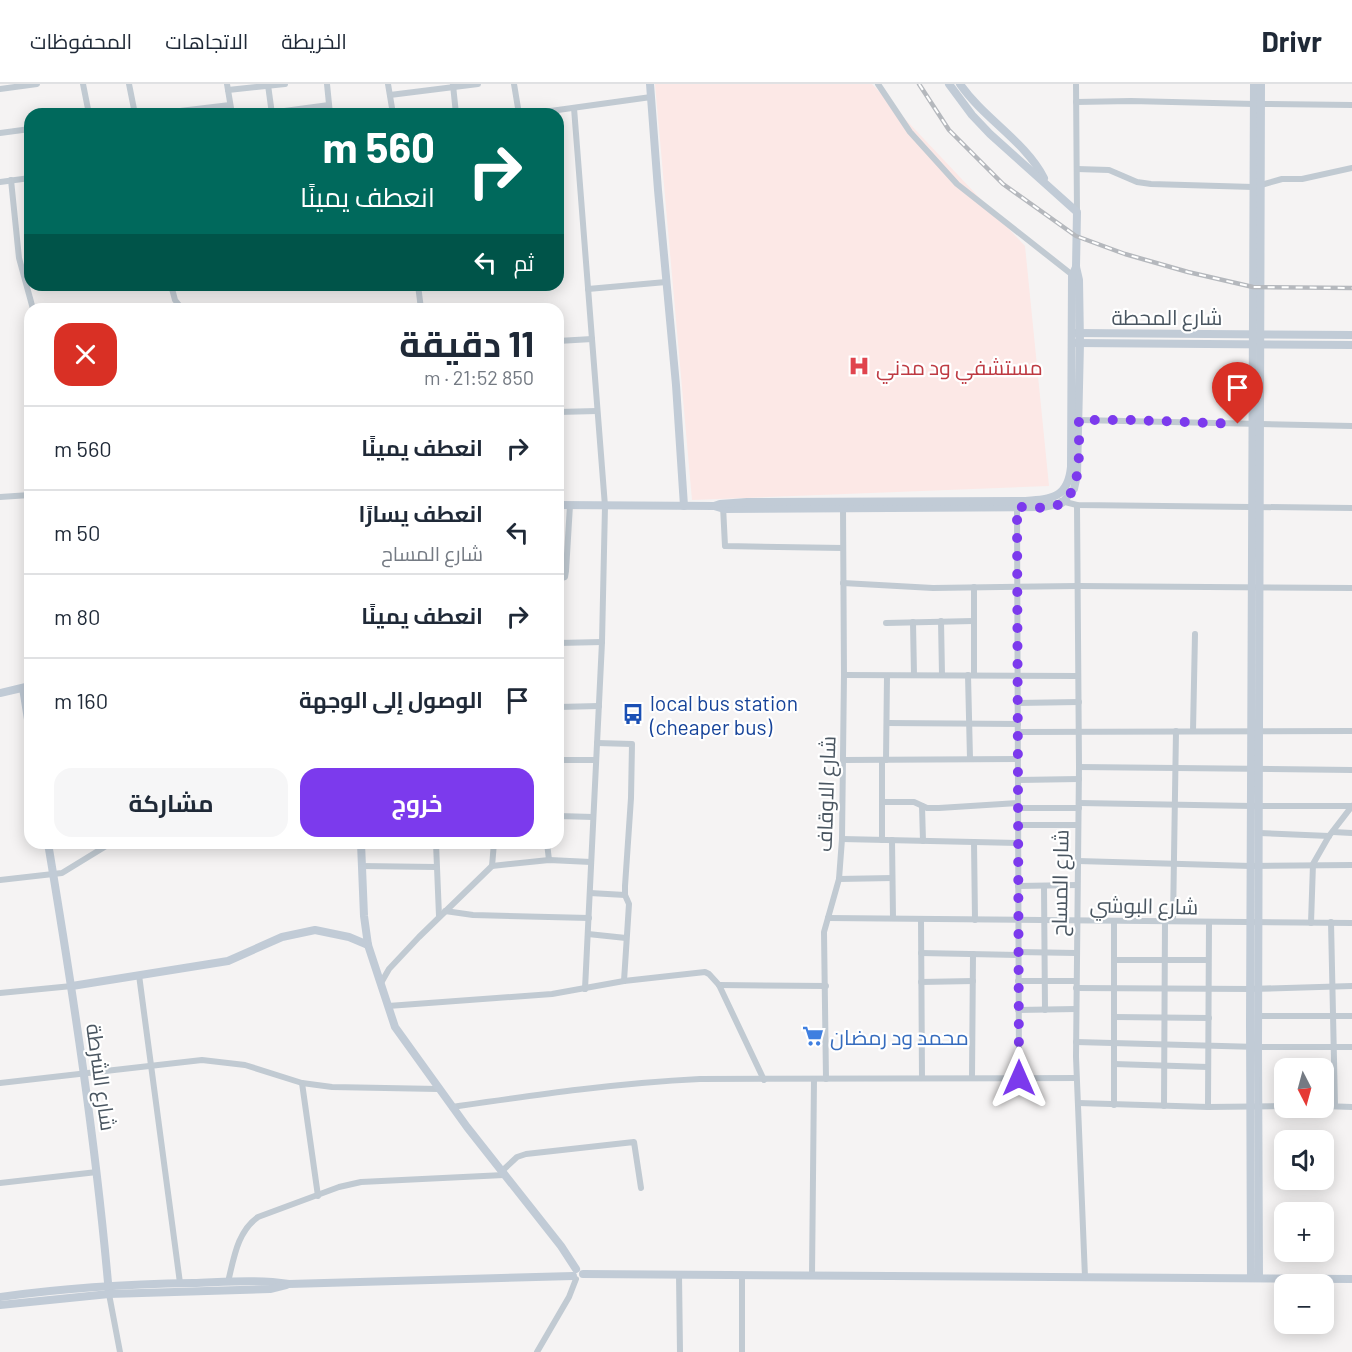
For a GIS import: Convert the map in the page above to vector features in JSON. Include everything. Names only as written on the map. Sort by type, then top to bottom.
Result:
[{"type":"main road","points":[[650,84],[684,506]]},
{"type":"main road","points":[[564,505],[1017,504],[1069,496],[1076,482],[1079,420],[1076,343],[1077,212],[990,134],[972,115],[949,84]]},
{"type":"main road","points":[[960,84],[1001,129],[1036,162],[1047,183]]},
{"type":"main road","points":[[1254,84],[1258,104]]},
{"type":"main road","points":[[1255,1278],[1257,186],[1258,104],[1261,84]]},
{"type":"main road","name":"شارع المحطة","points":[[1076,333],[1257,339]]},
{"type":"main road","points":[[1257,339],[1352,335]]},
{"type":"main road","points":[[1257,339],[1352,345]]},
{"type":"main road","name":"شارع المحطة","points":[[1076,343],[1257,339]]},
{"type":"main road","points":[[1059,499],[1070,474],[1076,343]]},
{"type":"main road","points":[[723,506],[843,508],[890,504]]},
{"type":"main road","points":[[0,693],[24,687]]},
{"type":"main road","points":[[1255,806],[1259,833],[1255,866]]},
{"type":"main road","name":"شارع الشرطة","points":[[49,849],[84,1073],[109,1290]]},
{"type":"main road","points":[[361,849],[364,916],[368,945],[401,1037],[503,1174],[561,1246],[577,1275]]},
{"type":"main road","points":[[72,986],[228,961],[282,937],[315,930],[349,937],[368,945]]},
{"type":"main road","points":[[1254,1047],[1258,1016],[1255,989]]},
{"type":"main road","points":[[0,1297],[180,1283],[263,1281],[289,1284],[577,1275],[1352,1279]]},
{"type":"main road","points":[[0,1305],[109,1290],[262,1290],[289,1284]]},
{"type":"street","points":[[0,89],[37,84]]},
{"type":"street","points":[[83,84],[88,108]]},
{"type":"street","points":[[129,84],[134,108]]},
{"type":"street","points":[[231,108],[228,87],[285,84]]},
{"type":"street","points":[[327,84],[329,108]]},
{"type":"street","points":[[388,84],[392,108]]},
{"type":"street","points":[[390,96],[453,85],[478,84]]},
{"type":"street","points":[[514,84],[518,108]]},
{"type":"street","points":[[878,84],[910,132],[957,184],[1076,274]]},
{"type":"street","points":[[1076,84],[1077,212]]},
{"type":"street","points":[[268,85],[271,108]]},
{"type":"street","points":[[453,85],[455,108]]},
{"type":"street","points":[[564,109],[651,97]]},
{"type":"street","points":[[1076,102],[1352,105]]},
{"type":"street","points":[[205,108],[230,105]]},
{"type":"street","points":[[308,108],[329,105]]},
{"type":"street","points":[[574,108],[605,506],[602,642],[585,989]]},
{"type":"street","points":[[0,133],[24,130]]},
{"type":"street","points":[[1077,168],[1109,170],[1137,182],[1151,184],[1257,186],[1282,179],[1302,179],[1352,168]]},
{"type":"street","points":[[0,182],[24,179]]},
{"type":"street","points":[[11,180],[19,258],[24,276]]},
{"type":"street","points":[[588,289],[666,282]]},
{"type":"street","points":[[564,340],[592,339]]},
{"type":"street","points":[[564,412],[597,411]]},
{"type":"street","points":[[1079,420],[1352,426]]},
{"type":"street","points":[[0,496],[24,495]]},
{"type":"street","points":[[1059,499],[1077,505],[1352,508]]},
{"type":"street","points":[[1017,504],[1019,1078]]},
{"type":"street","points":[[564,577],[570,505]]},
{"type":"street","name":"شارع المساح","points":[[1077,505],[1079,805],[1076,1078],[1085,1277]]},
{"type":"street","points":[[723,506],[724,545],[726,547],[843,548]]},
{"type":"street","name":"شارع الاوقاف","points":[[826,1079],[824,932],[839,879],[842,839],[843,508]]},
{"type":"street","points":[[843,583],[883,587],[1352,588]]},
{"type":"street","points":[[970,759],[968,723],[974,587]]},
{"type":"street","points":[[941,621],[942,675]]},
{"type":"street","points":[[886,623],[973,621]]},
{"type":"street","points":[[913,622],[914,675]]},
{"type":"street","points":[[1193,731],[1195,634]]},
{"type":"street","points":[[564,643],[602,642]]},
{"type":"street","points":[[844,675],[1078,676]]},
{"type":"street","points":[[882,840],[887,676]]},
{"type":"street","points":[[1017,703],[1079,702]]},
{"type":"street","points":[[564,707],[599,706]]},
{"type":"street","points":[[887,723],[1018,723]]},
{"type":"street","points":[[1173,921],[1173,805],[1176,731]]},
{"type":"street","points":[[1018,732],[1352,731]]},
{"type":"street","points":[[597,743],[632,744],[625,894],[628,904],[624,981]]},
{"type":"street","points":[[844,760],[1018,759]]},
{"type":"street","points":[[564,760],[596,760]]},
{"type":"street","points":[[1079,767],[1352,770]]},
{"type":"street","points":[[1018,780],[1079,779]]},
{"type":"street","points":[[882,802],[914,802],[922,806],[939,808],[1079,805],[1352,806]]},
{"type":"street","points":[[922,806],[923,840]]},
{"type":"street","points":[[1311,923],[1313,864],[1331,834],[1352,806]]},
{"type":"street","points":[[564,816],[593,817]]},
{"type":"street","points":[[1018,825],[1078,825]]},
{"type":"street","points":[[1259,833],[1352,833]]},
{"type":"street","points":[[842,839],[1018,843]]},
{"type":"street","points":[[892,840],[893,918]]},
{"type":"street","points":[[974,842],[975,920]]},
{"type":"street","points":[[0,880],[65,871],[101,849]]},
{"type":"street","points":[[436,849],[442,913]]},
{"type":"street","points":[[492,866],[493,849]]},
{"type":"street","points":[[548,849],[549,860]]},
{"type":"street","points":[[381,983],[389,969],[442,913],[492,866],[549,860],[591,862]]},
{"type":"street","points":[[1078,861],[1255,866],[1352,865]]},
{"type":"street","points":[[361,866],[436,867]]},
{"type":"street","points":[[839,879],[892,879]]},
{"type":"street","points":[[1044,885],[1045,1010]]},
{"type":"street","points":[[1018,886],[1077,885]]},
{"type":"street","points":[[590,893],[625,894]]},
{"type":"street","points":[[442,913],[589,918]]},
{"type":"street","name":"شارع البوشي","points":[[828,918],[1352,922]]},
{"type":"street","points":[[921,919],[922,1078]]},
{"type":"street","points":[[1114,921],[1114,1105]]},
{"type":"street","points":[[1164,1106],[1165,921]]},
{"type":"street","points":[[1208,1107],[1209,922]]},
{"type":"street","points":[[1331,922],[1335,1106],[1352,1107]]},
{"type":"street","points":[[588,934],[626,938]]},
{"type":"street","points":[[921,953],[1076,953]]},
{"type":"street","points":[[972,1078],[973,954]]},
{"type":"street","points":[[1114,960],[1208,960]]},
{"type":"street","points":[[388,1006],[524,997],[624,981],[705,972],[710,974],[719,985],[764,1080]]},
{"type":"street","points":[[139,975],[180,1283]]},
{"type":"street","points":[[921,982],[973,981]]},
{"type":"street","points":[[1018,981],[1045,981],[1114,988],[1255,989],[1352,986]]},
{"type":"street","points":[[719,985],[826,986]]},
{"type":"street","points":[[0,993],[72,986]]},
{"type":"street","points":[[1018,1010],[1076,1009]]},
{"type":"street","points":[[1258,1016],[1352,1016]]},
{"type":"street","points":[[1114,1017],[1209,1018]]},
{"type":"street","points":[[1076,1042],[1352,1047]]},
{"type":"street","points":[[0,1083],[202,1060],[245,1065],[302,1083],[332,1087],[438,1089]]},
{"type":"street","points":[[1114,1064],[1209,1067]]},
{"type":"street","points":[[452,1107],[572,1089],[645,1082],[1076,1078]]},
{"type":"street","points":[[812,1275],[814,1079]]},
{"type":"street","points":[[302,1083],[318,1196]]},
{"type":"street","points":[[1078,1103],[1208,1107],[1274,1106]]},
{"type":"street","points":[[228,1282],[240,1236],[249,1224],[258,1217],[339,1187],[361,1182],[503,1174],[517,1157],[526,1154],[634,1142],[641,1188]]},
{"type":"street","points":[[0,1183],[97,1172]]},
{"type":"street","points":[[537,1352],[569,1297],[577,1275]]},
{"type":"street","points":[[679,1275],[680,1352]]},
{"type":"street","points":[[742,1275],[742,1352]]},
{"type":"street","points":[[109,1290],[120,1352]]},
{"type":"shaded area","name":"مستشفي ود مدني","points":[[655,84],[872,84],[1025,246],[1049,486],[692,500]]},
{"type":"railway","points":[[919,84],[949,130],[1003,184],[1076,236],[1125,254],[1253,287],[1352,288]]},
{"type":"place","name":"مستشفي ود مدني","points":[[859,366]]},
{"type":"place","name":"local bus station (cheaper bus)","points":[[633,714]]},
{"type":"place","name":"محمد ود رمضان","points":[[813,1036]]},
{"type":"route","points":[[1019,1078],[1017,507],[1053,506],[1062,503],[1074,489],[1077,475],[1079,420],[1238,424]]}]
